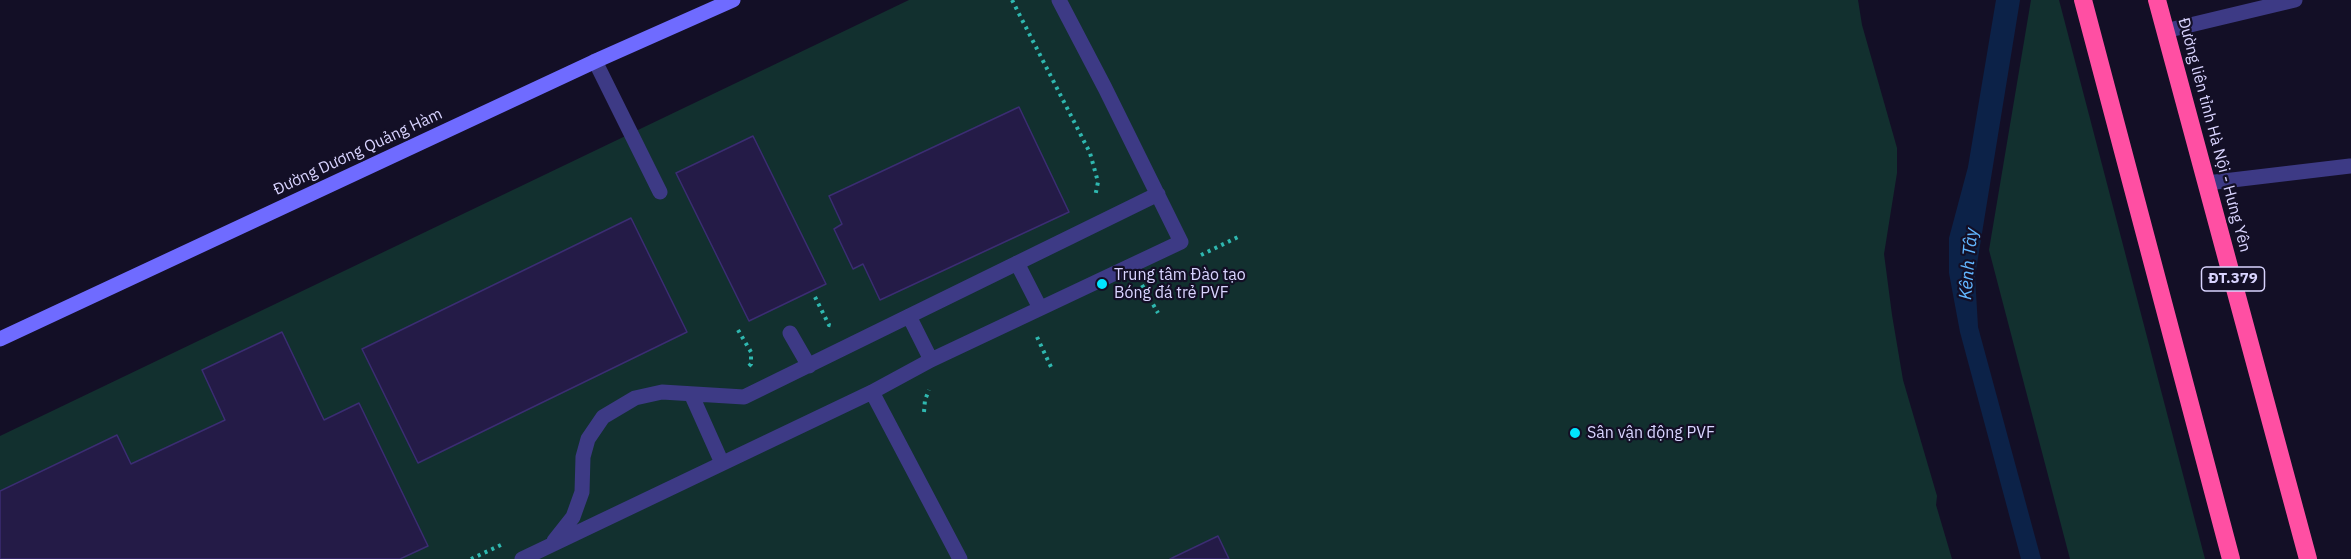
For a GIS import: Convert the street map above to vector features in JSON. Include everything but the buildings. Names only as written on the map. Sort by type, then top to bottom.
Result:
[{"type":"highway","points":[[2083,0],[2231,559]]},
{"type":"highway","name":"Đường liên tỉnh Hà Nội - Hưng Yên","points":[[2157,0],[2308,559]]},
{"type":"main road","name":"Đường Dương Quảng Hàm","points":[[0,339],[595,61],[733,0]]},
{"type":"street","points":[[522,559],[1180,242],[1059,0]]},
{"type":"street","points":[[2165,31],[2295,0]]},
{"type":"street","points":[[595,61],[660,192]]},
{"type":"street","points":[[2206,183],[2350,166]]},
{"type":"street","points":[[550,546],[573,517],[582,492],[583,457],[588,439],[603,417],[635,398],[662,392],[692,396],[744,397],[1158,194]]},
{"type":"street","points":[[1017,263],[1034,311]]},
{"type":"street","points":[[909,316],[931,360]]},
{"type":"street","points":[[790,333],[809,366]]},
{"type":"street","points":[[872,392],[960,559]]},
{"type":"street","points":[[692,396],[722,463]]},
{"type":"path","points":[[1012,0],[1090,153],[1098,182],[1095,200]]},
{"type":"path","points":[[815,297],[829,325],[838,328]]},
{"type":"path","points":[[1034,311],[1051,367]]},
{"type":"green space","name":"Trung tâm Đào tạo Bóng đá trẻ PVF","points":[[909,0],[1858,0],[1862,25],[1897,148],[1897,173],[1884,254],[1892,315],[1903,380],[1937,496],[1936,505],[1952,559],[0,559],[0,436]]},
{"type":"green space","points":[[2031,0],[2059,0],[2205,559],[2070,559],[1989,250]]},
{"type":"water","name":"Kênh Tây","points":[[1996,0],[2020,0],[1975,276],[1978,327],[2041,559],[2021,559],[1960,332],[1949,273],[1949,238],[1968,167]]},
{"type":"place","name":"Trung tâm Đào tạo Bóng đá trẻ PVF","points":[[1102,284]]},
{"type":"place","name":"Sân vận động PVF","points":[[1575,433]]}]
